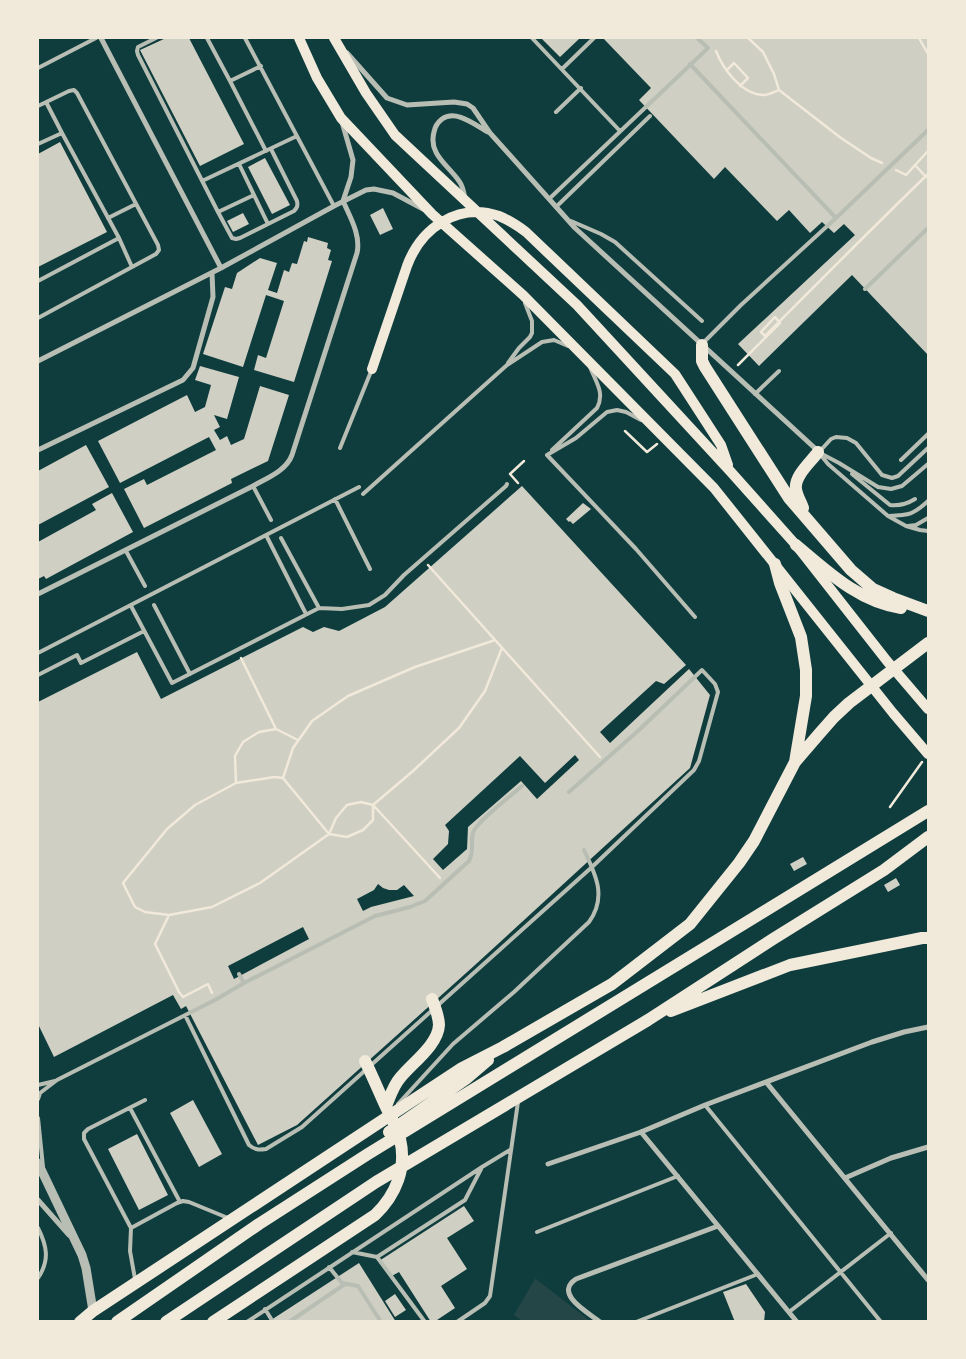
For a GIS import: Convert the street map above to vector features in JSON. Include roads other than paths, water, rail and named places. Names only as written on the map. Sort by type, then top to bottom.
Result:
[{"type":"highway","points":[[702,345],[704,367],[790,498],[807,520],[851,570],[873,589],[928,611]]},
{"type":"highway","points":[[807,520],[796,490],[796,484],[818,452]]},
{"type":"highway","points":[[796,545],[847,587],[865,597],[892,606],[928,611]]},
{"type":"highway","points":[[775,564],[780,583],[802,637],[806,670],[806,696],[794,762]]},
{"type":"highway","points":[[80,1322],[93,1311],[231,1220],[386,1111],[503,1047],[612,984],[690,924],[724,883],[754,841],[794,762],[849,703],[928,642]]},
{"type":"highway","points":[[117,1322],[259,1224],[368,1154],[928,811]]},
{"type":"highway","points":[[166,1322],[376,1182],[648,1020],[884,870],[928,837]]},
{"type":"highway","points":[[648,1020],[790,965],[926,937]]},
{"type":"highway","points":[[386,1111],[397,1082],[436,1037],[439,1025],[432,999]]},
{"type":"highway","points":[[368,1154],[392,1129],[467,1078],[503,1047]]},
{"type":"highway","points":[[213,1322],[375,1215],[387,1203],[398,1182],[401,1171],[402,1152],[400,1138],[365,1062]]},
{"type":"main road","points":[[299,38],[317,78],[341,118],[432,214],[523,295],[714,488],[873,686],[925,758]]},
{"type":"main road","points":[[335,38],[366,93],[395,135],[577,305],[796,545],[928,709]]},
{"type":"main road","points":[[372,369],[407,266],[416,247],[427,234],[446,219],[458,214],[478,213],[498,216],[526,232],[675,374],[721,445],[730,471]]},
{"type":"street","points":[[101,38],[221,268]]},
{"type":"street","points":[[335,38],[388,98],[407,105],[460,102],[474,108],[490,133],[575,228],[818,452]]},
{"type":"street","points":[[466,201],[461,183],[435,152],[433,135],[435,126],[446,116],[454,116],[465,119],[490,133]]},
{"type":"street","points":[[38,594],[253,486],[283,469],[291,459],[357,253],[357,235],[344,201],[354,160],[341,118]]},
{"type":"street","points":[[38,361],[212,273],[366,190],[374,189],[393,193],[432,214]]},
{"type":"street","points":[[38,450],[183,380],[193,368],[213,297],[212,273]]},
{"type":"street","points":[[548,1164],[641,1132],[705,1105],[872,1042],[928,1027]]},
{"type":"street","points":[[766,1082],[928,1280]]},
{"type":"street","points":[[641,1132],[797,1322]]},
{"type":"street","points":[[845,1178],[891,1158],[928,1147]]},
{"type":"street","points":[[38,1163],[82,1255],[93,1311]]},
{"type":"street","points":[[38,1200],[74,1241]]},
{"type":"street","points":[[600,1322],[572,1300],[568,1294],[570,1283],[576,1279],[718,1226]]},
{"type":"lane","points":[[38,68],[96,38]]},
{"type":"lane","points":[[156,38],[138,47],[138,55],[232,238],[236,239],[297,208],[297,201],[270,149]]},
{"type":"lane","points":[[207,38],[266,151]]},
{"type":"lane","points":[[245,38],[334,206]]},
{"type":"lane","points":[[532,38],[620,130]]},
{"type":"lane","points":[[562,69],[594,38]]},
{"type":"lane","points":[[549,199],[708,48],[698,38]]},
{"type":"lane","points":[[690,64],[836,218]]},
{"type":"lane","points":[[230,81],[261,66]]},
{"type":"lane","points":[[556,112],[581,88]]},
{"type":"lane","points":[[38,106],[69,90],[74,90],[78,93],[159,250],[156,254],[38,318]]},
{"type":"lane","points":[[46,102],[119,238],[132,267]]},
{"type":"lane","points":[[556,207],[650,116]]},
{"type":"lane","points":[[702,345],[741,305],[928,130]]},
{"type":"lane","points":[[38,144],[62,132]]},
{"type":"lane","points":[[202,181],[297,136]]},
{"type":"lane","points":[[603,147],[610,154]]},
{"type":"lane","points":[[239,164],[268,224]]},
{"type":"lane","points":[[218,212],[254,194]]},
{"type":"lane","points":[[108,218],[136,204]]},
{"type":"lane","points":[[569,221],[615,242],[702,321]]},
{"type":"lane","points":[[865,289],[928,228]]},
{"type":"lane","points":[[38,281],[119,238]]},
{"type":"lane","points":[[507,365],[532,333],[532,320],[523,295]]},
{"type":"lane","points":[[363,494],[507,365],[537,344],[548,340],[560,342],[582,354],[602,393],[600,404],[597,408],[547,455]]},
{"type":"lane","points":[[340,448],[372,369]]},
{"type":"lane","points":[[755,394],[778,371]]},
{"type":"lane","points":[[547,455],[576,438],[608,412],[617,410],[626,412],[656,428]]},
{"type":"lane","points":[[901,460],[928,434]]},
{"type":"lane","points":[[818,452],[831,439],[836,437],[846,438],[856,443],[882,475],[892,478],[898,476],[928,448]]},
{"type":"lane","points":[[818,452],[878,488],[892,489],[902,486],[928,464]]},
{"type":"lane","points":[[818,452],[828,464],[888,516],[906,526],[928,531]]},
{"type":"lane","points":[[547,455],[636,549],[695,617]]},
{"type":"lane","points":[[838,463],[890,505],[908,504],[915,499]]},
{"type":"lane","points":[[131,606],[172,683],[319,608],[342,609],[369,605],[385,596],[404,575],[507,484]]},
{"type":"lane","points":[[253,486],[271,520]]},
{"type":"lane","points":[[38,653],[359,486]]},
{"type":"lane","points":[[335,499],[370,569]]},
{"type":"lane","points":[[888,516],[916,512],[928,501]]},
{"type":"lane","points":[[906,526],[916,524],[928,518]]},
{"type":"lane","points":[[266,535],[306,614]]},
{"type":"lane","points":[[281,538],[319,608]]},
{"type":"lane","points":[[126,550],[145,586]]},
{"type":"lane","points":[[154,605],[190,674]]},
{"type":"lane","points":[[38,675],[77,655],[81,663],[144,631]]},
{"type":"lane","points":[[185,1015],[249,1145],[254,1149],[266,1149],[302,1127],[592,867],[694,770],[699,762],[718,692],[715,684],[702,670],[639,730],[569,792]]},
{"type":"lane","points":[[38,1099],[40,1093],[57,1080],[215,1000],[244,983],[375,916],[410,907],[424,901],[469,861],[472,853],[473,832],[522,786]]},
{"type":"lane","points":[[386,1111],[453,1044],[514,992],[589,922],[598,904],[598,887],[584,850]]},
{"type":"lane","points":[[239,974],[244,983]]},
{"type":"lane","points":[[38,1085],[57,1080]]},
{"type":"lane","points":[[457,1322],[485,1303],[490,1296],[518,1098]]},
{"type":"lane","points":[[136,1284],[130,1251],[131,1228],[84,1139],[84,1133],[88,1129],[145,1100]]},
{"type":"lane","points":[[705,1105],[881,1322]]},
{"type":"lane","points":[[130,1108],[180,1202]]},
{"type":"lane","points":[[38,1118],[45,1177]]},
{"type":"lane","points":[[246,1322],[510,1150]]},
{"type":"lane","points":[[377,1258],[465,1200],[482,1167]]},
{"type":"lane","points":[[537,1232],[678,1176]]},
{"type":"lane","points":[[131,1228],[180,1202],[189,1202],[231,1220]]},
{"type":"lane","points":[[38,1228],[46,1247],[46,1256],[45,1264],[38,1278]]},
{"type":"lane","points":[[789,1312],[890,1234]]},
{"type":"lane","points":[[352,1252],[377,1258],[425,1322]]},
{"type":"lane","points":[[329,1267],[341,1282],[358,1286],[381,1322]]},
{"type":"lane","points":[[636,1322],[758,1274]]},
{"type":"lane","points":[[289,1322],[345,1284]]},
{"type":"lane","points":[[265,1309],[273,1322]]}]
